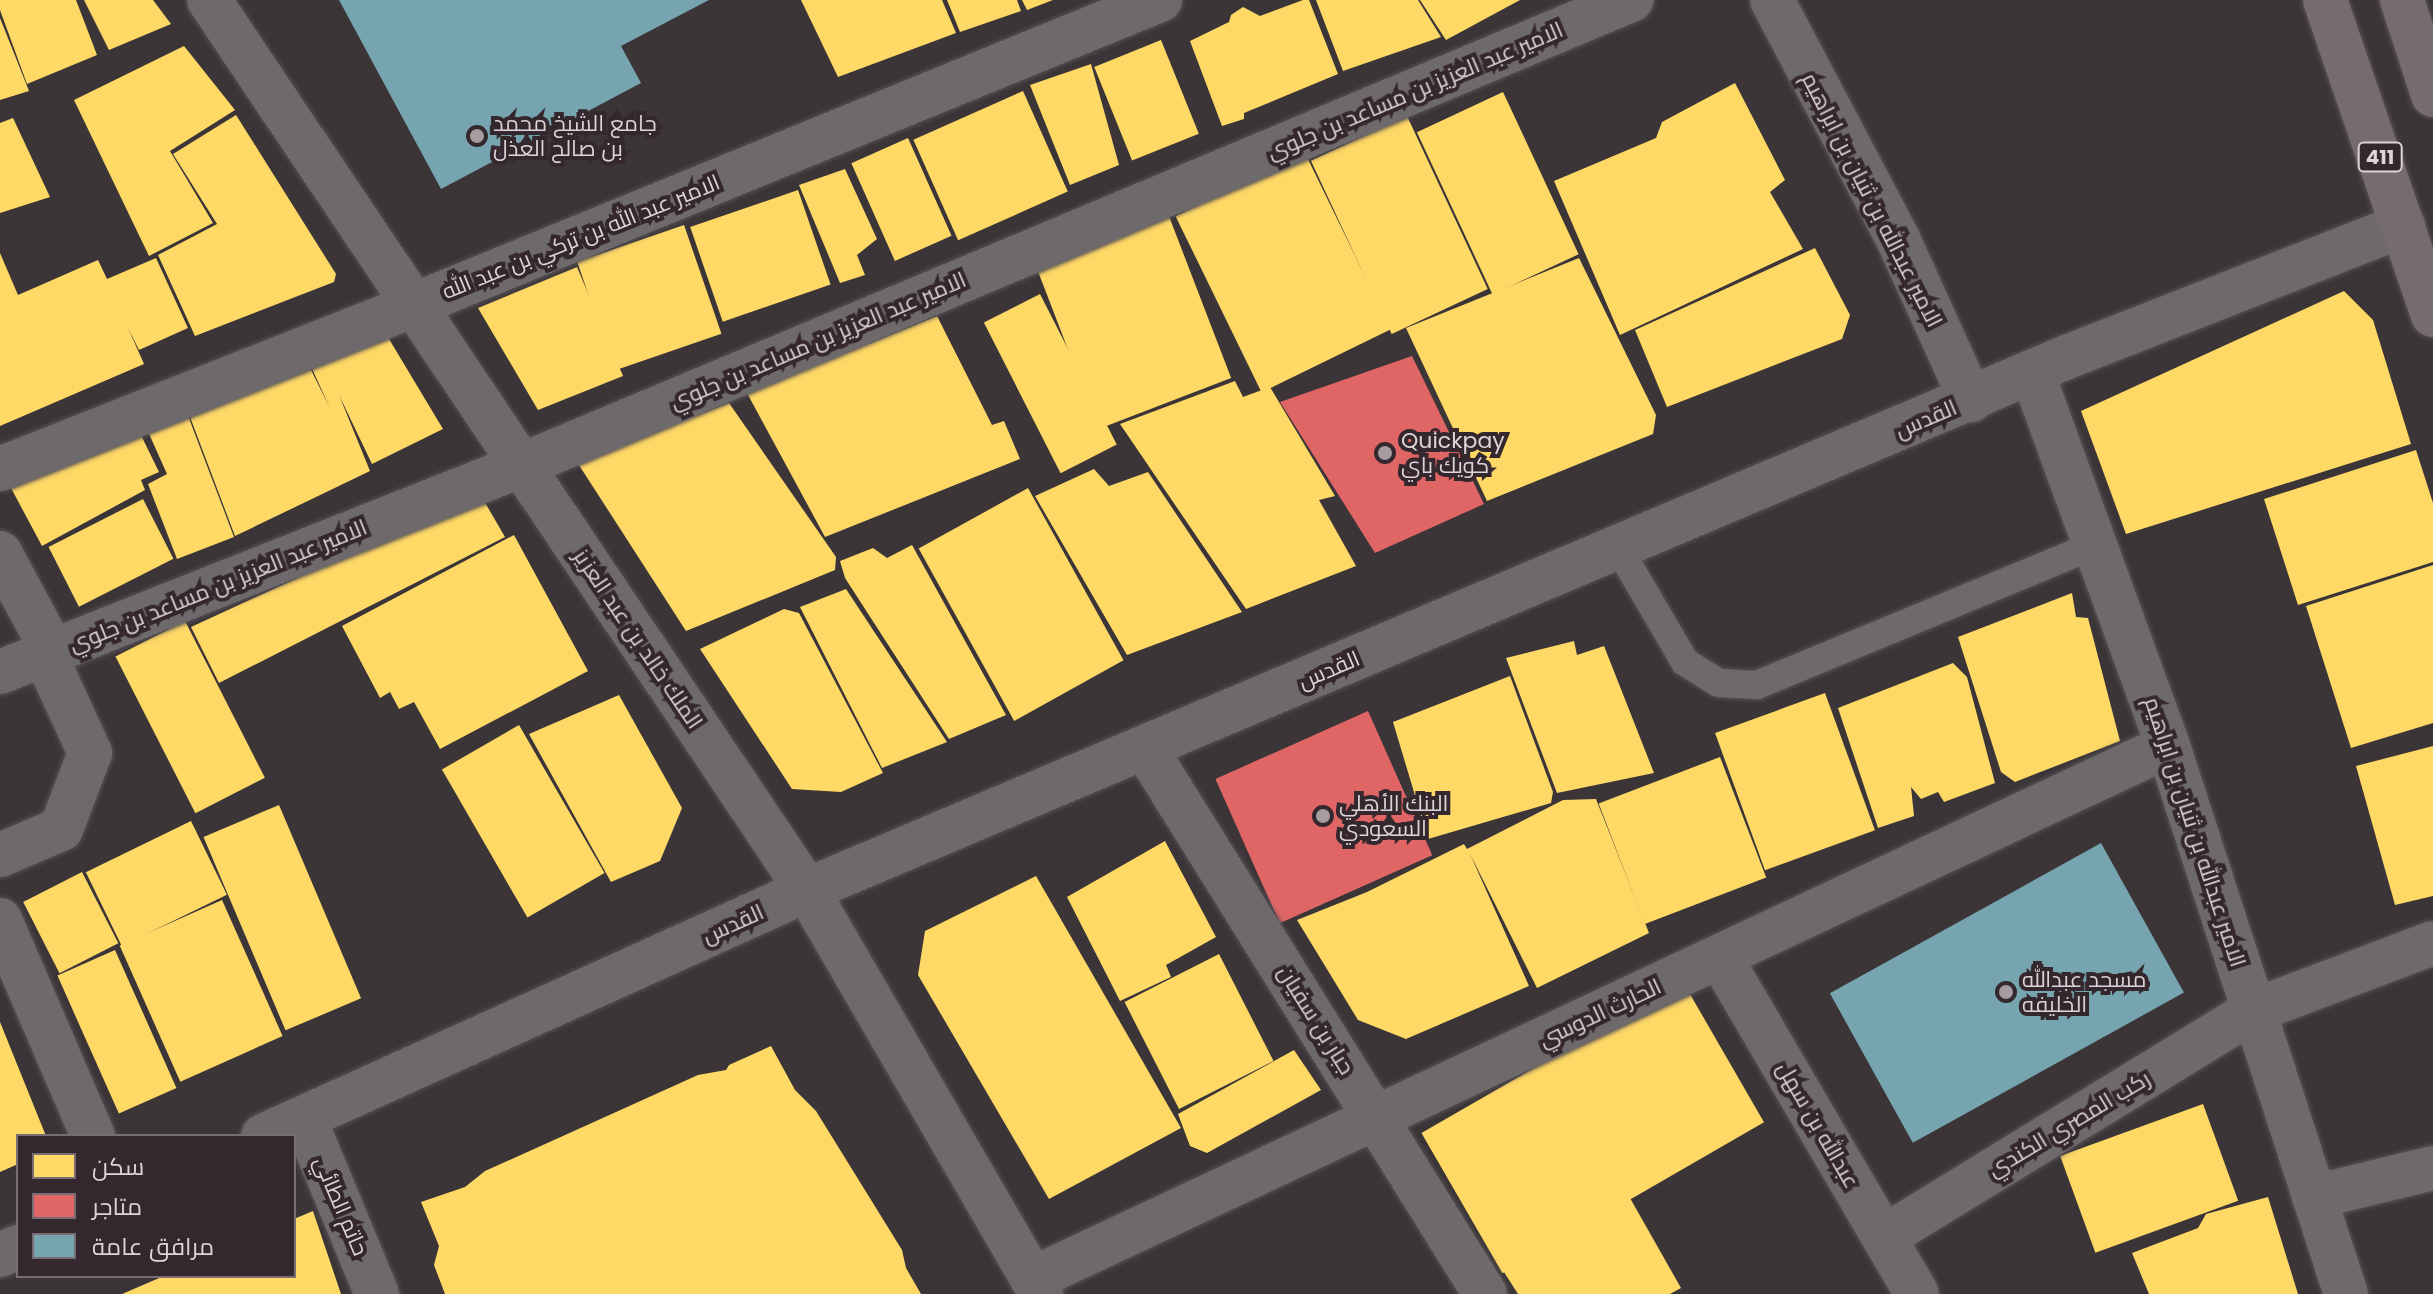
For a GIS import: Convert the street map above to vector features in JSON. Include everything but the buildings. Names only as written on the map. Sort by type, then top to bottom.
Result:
[{"type":"main road","name":"411","points":[[2325,0],[2433,315]]},
{"type":"main road","points":[[2402,0],[2433,95]]},
{"type":"street","name":"الملك خالد بن عبد العزيز","points":[[209,0],[807,890],[1037,1287]]},
{"type":"street","name":"الامير عبد الله بن تركي بن عبد الله","points":[[0,469],[414,305],[1160,0]]},
{"type":"street","name":"الامير عبد العزيز بن مساعد بن جلوي","points":[[0,672],[522,465],[1631,0]]},
{"type":"street","name":"الامير عبدالله بن ثنيان بن ابراهيم","points":[[1772,0],[1898,239],[1971,400]]},
{"type":"street","name":"القدس","points":[[268,1134],[807,890],[2033,375],[2067,357],[2403,225]]},
{"type":"street","name":"الامير عبدالله بن ثنيان بن ابراهيم","points":[[2033,375],[2168,746],[2346,1294]]},
{"type":"street","points":[[0,553],[45,637],[45,655],[90,753],[61,829],[0,855]]},
{"type":"street","name":"الحارث الدوسي","points":[[1037,1287],[1377,1118],[2168,746]]},
{"type":"street","name":"جبار بن سفيان","points":[[1145,748],[1485,1294]]},
{"type":"street","points":[[0,920],[92,1134]]},
{"type":"street","name":"ركب المصري الكندي","points":[[1884,1237],[2253,1011],[2433,943]]},
{"type":"street","name":"عبدالله بن سهل","points":[[1720,957],[1917,1294]]},
{"type":"street","name":"حاتم الطائي","points":[[304,1118],[377,1294]]},
{"type":"street","points":[[2314,1197],[2433,1168]]},
{"type":"lane","points":[[1619,549],[1685,662],[1719,683],[1757,685],[2095,545]]},
{"type":"place","name":"جامع الشيخ محمد بن صالح العذل","points":[[477,136]]},
{"type":"place","name":"Quickpay كويك باي","points":[[1385,453]]},
{"type":"place","name":"البنك الأهلي السعودي","points":[[1323,816]]},
{"type":"place","name":"مسجد عبدالله الخليفه","points":[[2006,992]]}]
